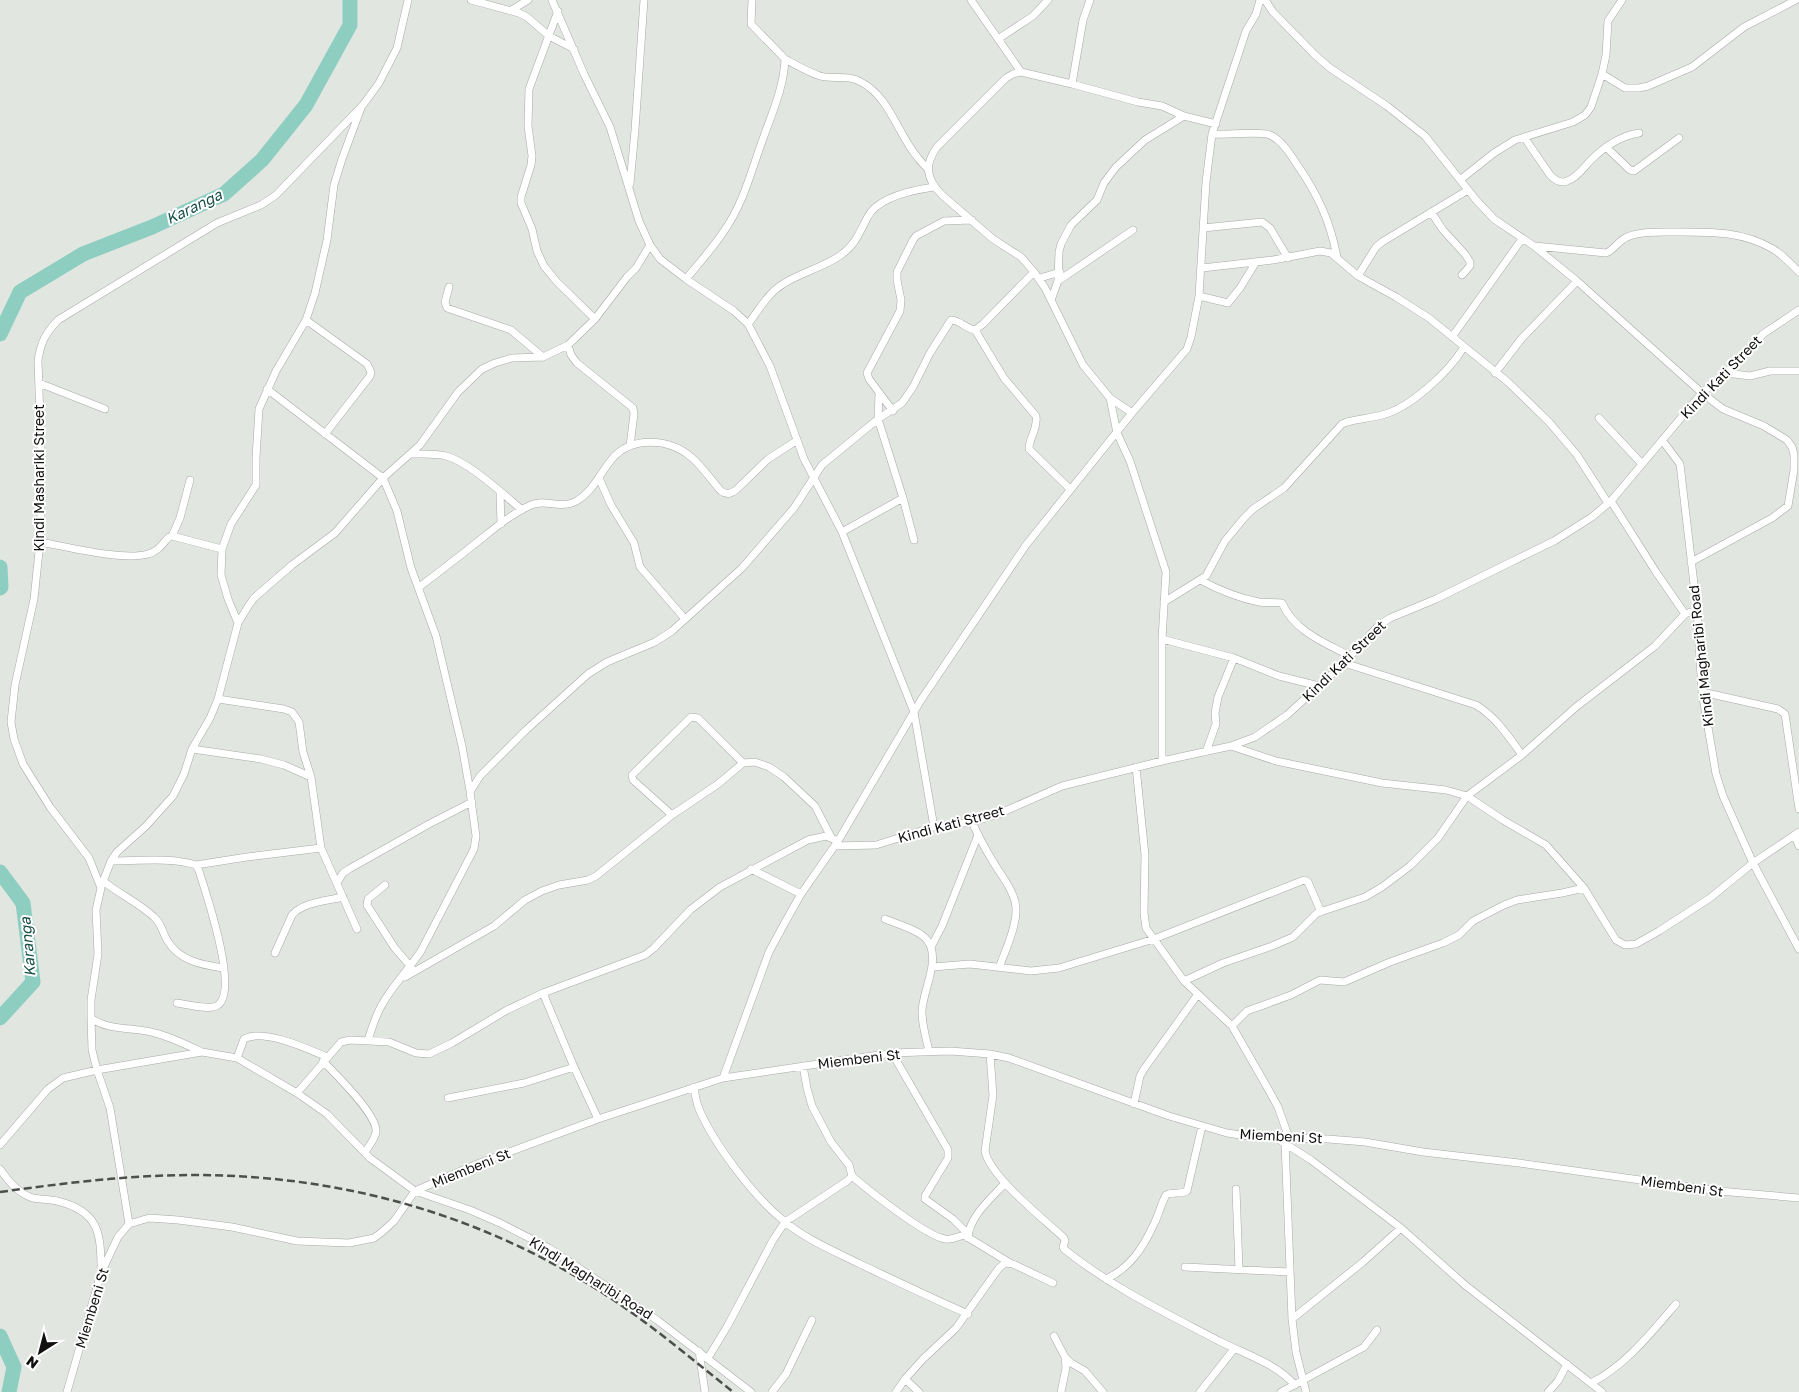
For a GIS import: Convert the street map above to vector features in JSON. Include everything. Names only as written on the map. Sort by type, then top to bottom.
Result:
[{"type":"street","name":"Kindi Mashariki Street","points":[[102,884],[89,858],[50,807],[23,764],[14,739],[11,722],[15,685],[34,598],[40,542],[42,481],[38,360],[41,343],[48,331],[58,320],[210,227],[261,205],[276,195],[363,105],[379,83],[397,48],[408,0]]},
{"type":"street","points":[[471,0],[527,17],[549,36],[574,49]]},
{"type":"street","points":[[510,11],[528,0]]},
{"type":"street","points":[[552,0],[584,74],[610,127],[639,221],[650,245],[660,259],[734,311],[748,324],[770,366],[796,441],[813,478],[842,532],[914,712],[934,826]]},
{"type":"street","points":[[629,188],[644,0]]},
{"type":"street","points":[[752,0],[751,24],[785,59],[819,76],[847,77],[860,81],[870,88],[898,126],[917,157],[928,169],[934,187],[993,239],[1021,257],[1040,278],[1083,365],[1110,398],[1132,413]]},
{"type":"street","points":[[971,0],[1021,72]]},
{"type":"street","points":[[998,39],[1033,16],[1048,0]]},
{"type":"street","points":[[1072,84],[1083,20],[1090,0]]},
{"type":"street","points":[[723,1078],[770,952],[801,894],[836,844],[914,712],[1026,545],[1186,349],[1191,337],[1199,296],[1206,182],[1212,134],[1246,31],[1256,14],[1260,0]]},
{"type":"street","points":[[1265,0],[1315,55],[1330,68],[1387,106],[1425,136],[1494,219],[1534,246],[1577,281],[1702,393],[1723,409],[1764,426],[1787,440],[1792,447],[1796,471],[1789,501],[1784,510],[1691,562]]},
{"type":"street","points":[[1460,180],[1494,153],[1515,140],[1573,122],[1585,115],[1591,107],[1602,74],[1606,55],[1608,20],[1622,0]]},
{"type":"street","points":[[1602,74],[1625,88],[1648,86],[1692,67],[1744,26],[1796,0]]},
{"type":"street","points":[[558,11],[529,89],[528,126],[532,156],[521,203],[544,266],[557,282],[595,319]]},
{"type":"street","points":[[686,279],[725,231],[737,208],[778,98],[785,59]]},
{"type":"street","points":[[928,169],[931,156],[947,136],[1006,78],[1021,72],[1138,102],[1162,106],[1184,116],[1216,124]]},
{"type":"street","points":[[238,623],[221,575],[222,549],[230,524],[256,485],[259,409],[276,371],[306,320],[315,293],[327,240],[334,185],[363,105]]},
{"type":"street","points":[[1051,300],[1060,272],[1059,252],[1071,225],[1097,200],[1110,174],[1145,140],[1184,116]]},
{"type":"street","points":[[1212,134],[1262,133],[1272,136],[1280,142],[1300,169],[1322,205],[1333,236],[1337,257]]},
{"type":"street","points":[[1524,137],[1545,169],[1554,179],[1564,182],[1577,175],[1606,147],[1627,135],[1639,133]]},
{"type":"street","points":[[1606,147],[1634,171],[1679,138]]},
{"type":"street","points":[[748,324],[776,289],[784,283],[838,258],[850,248],[857,239],[867,217],[877,207],[908,191],[934,187]]},
{"type":"street","points":[[1358,276],[1376,247],[1389,236],[1468,190]]},
{"type":"street","points":[[1431,212],[1443,230],[1469,260],[1470,266],[1462,275]]},
{"type":"street","points":[[893,411],[869,379],[867,373],[900,311],[902,300],[897,272],[916,236],[944,222],[972,220]]},
{"type":"street","points":[[1203,228],[1262,222],[1270,228],[1288,258]]},
{"type":"street","points":[[1058,281],[1133,230]]},
{"type":"street","points":[[1534,246],[1606,253],[1620,241],[1639,234],[1712,231],[1726,233],[1762,244],[1774,250],[1799,272]]},
{"type":"street","points":[[1452,337],[1522,239]]},
{"type":"street","points":[[129,1224],[112,1121],[97,1070],[91,1039],[91,1000],[98,954],[96,910],[102,884],[111,861],[117,852],[146,826],[173,796],[184,774],[192,748],[207,724],[218,699],[238,623],[254,598],[292,565],[335,533],[383,478],[411,454],[429,435],[458,392],[482,369],[512,358],[543,357],[568,345],[595,319],[636,268],[650,245]]},
{"type":"street","points":[[1202,268],[1288,258],[1320,251],[1331,253],[1358,276],[1429,318],[1525,398],[1550,422],[1577,455],[1685,614]]},
{"type":"street","points":[[1199,296],[1228,303],[1256,262]]},
{"type":"street","points":[[470,792],[480,776],[498,757],[588,674],[607,662],[655,642],[672,631],[742,568],[794,508],[822,465],[878,419],[893,411],[906,399],[930,352],[951,320],[970,330],[975,330],[1034,272]]},
{"type":"street","points":[[1040,278],[1060,272]]},
{"type":"street","points":[[1495,373],[1522,338],[1577,281]]},
{"type":"street","points":[[449,287],[445,302],[447,308],[510,330],[543,357]]},
{"type":"street","name":"Kindi Kati Street","points":[[836,844],[876,845],[934,826],[972,822],[996,815],[1062,786],[1231,746],[1255,737],[1287,715],[1344,663],[1378,626],[1390,618],[1436,599],[1554,541],[1592,517],[1609,502],[1702,393],[1726,373],[1763,334],[1799,310]]},
{"type":"street","points":[[306,320],[367,364],[371,372],[370,376],[325,434]]},
{"type":"street","points":[[975,330],[1004,378],[1036,416],[1036,430],[1029,449],[1070,489]]},
{"type":"street","points":[[568,345],[571,355],[578,363],[633,408],[630,446]]},
{"type":"street","points":[[1164,602],[1200,580],[1210,571],[1219,549],[1244,518],[1253,509],[1284,488],[1342,424],[1381,416],[1401,408],[1451,366],[1464,347]]},
{"type":"street","points":[[1726,373],[1750,376],[1770,371],[1799,371]]},
{"type":"street","points":[[38,382],[104,410]]},
{"type":"street","points":[[267,389],[383,478],[397,511],[418,588],[436,636],[462,746],[472,802],[476,836],[474,849],[411,967],[381,1005],[368,1040]]},
{"type":"street","points":[[879,393],[878,419],[914,540]]},
{"type":"street","points":[[1110,398],[1117,433],[1130,460],[1166,572],[1162,639],[1162,761]]},
{"type":"street","points":[[1599,418],[1642,464]]},
{"type":"street","name":"Kindi Magharibi Road","points":[[1662,440],[1680,464],[1697,610],[1702,692],[1716,774],[1753,862],[1799,949]]},
{"type":"street","points":[[418,588],[522,510],[539,502],[572,503],[586,493],[614,457],[630,446],[654,442],[669,444],[692,458],[721,491],[730,494],[768,459],[796,441]]},
{"type":"street","points":[[411,454],[438,454],[448,456],[462,463],[522,510]]},
{"type":"street","points":[[599,478],[611,505],[634,543],[640,567],[685,619]]},
{"type":"street","points":[[40,542],[129,556],[149,554],[172,536],[180,518],[190,480]]},
{"type":"street","points":[[500,492],[501,524]]},
{"type":"street","points":[[842,532],[903,498]]},
{"type":"street","points":[[172,536],[222,549]]},
{"type":"street","points":[[1200,580],[1221,591],[1234,595],[1259,602],[1282,604],[1292,620],[1300,628],[1350,656]]},
{"type":"street","points":[[1184,981],[1223,963],[1293,937],[1314,916],[1365,896],[1410,866],[1438,838],[1467,796],[1522,755],[1576,707],[1655,646],[1685,614],[1697,610]]},
{"type":"street","points":[[1162,639],[1234,658],[1279,676],[1319,686]]},
{"type":"street","points":[[1206,752],[1216,724],[1214,713],[1218,697],[1234,658]]},
{"type":"street","points":[[1344,663],[1476,706],[1485,711],[1503,730],[1522,755]]},
{"type":"street","points":[[1702,692],[1778,709],[1785,714],[1799,809]]},
{"type":"street","points":[[218,699],[292,712],[299,722],[303,752],[311,777],[321,848],[357,929]]},
{"type":"street","points":[[672,815],[633,780],[632,775],[691,717],[698,718],[743,763]]},
{"type":"street","points":[[1231,746],[1276,761],[1382,783],[1446,790],[1467,796],[1546,845],[1584,888],[1616,940],[1629,946],[1660,931],[1710,898],[1753,862],[1797,834],[1799,846]]},
{"type":"street","points":[[192,748],[261,759],[311,777]]},
{"type":"street","points":[[400,979],[494,926],[525,900],[542,891],[588,880],[596,876],[672,815],[718,784],[743,763],[755,762],[769,767],[802,792],[815,806],[836,844]]},
{"type":"street","points":[[1136,767],[1145,855],[1146,928],[1184,981],[1232,1026],[1278,1107],[1287,1141],[1292,1319],[1296,1352],[1306,1392]]},
{"type":"street","points":[[337,883],[343,873],[349,869],[472,802]]},
{"type":"street","points":[[972,822],[1014,898],[1016,909],[1012,930],[999,968]]},
{"type":"street","points":[[931,947],[942,926],[978,835]]},
{"type":"street","points":[[298,1093],[325,1059],[345,1040],[389,1042],[416,1053],[429,1054],[452,1043],[507,1010],[543,993],[644,955],[654,948],[690,910],[720,887],[808,840],[822,836],[831,837]]},
{"type":"street","points":[[111,861],[154,860],[189,863],[196,866],[239,858],[321,848]]},
{"type":"street","points":[[177,1003],[214,1008],[219,1005],[226,988],[214,919],[196,866]]},
{"type":"street","points":[[751,869],[801,894]]},
{"type":"street","points":[[932,967],[970,964],[1031,971],[1059,968],[1154,939],[1304,880],[1308,882],[1321,912]]},
{"type":"street","points":[[102,884],[152,915],[161,924],[168,942],[178,953],[194,963],[224,968]]},
{"type":"street","points":[[385,886],[368,899],[367,906],[394,947],[411,967]]},
{"type":"street","points":[[1232,1026],[1247,1011],[1292,995],[1320,980],[1344,982],[1448,940],[1459,935],[1473,921],[1504,905],[1517,900],[1584,888]]},
{"type":"street","points":[[275,953],[295,911],[302,907],[343,898]]},
{"type":"street","points":[[886,919],[919,933],[927,940],[931,947],[932,967],[922,1012],[928,1051]]},
{"type":"street","points":[[543,993],[598,1119]]},
{"type":"street","points":[[1134,1104],[1140,1076],[1144,1069],[1198,994]]},
{"type":"street","points":[[91,1018],[106,1025],[158,1033],[202,1052]]},
{"type":"street","points":[[236,1058],[244,1039],[254,1036],[266,1036],[290,1042],[325,1059],[369,1113],[376,1125],[376,1133],[365,1152]]},
{"type":"street","name":"Miembeni St","points":[[67,1392],[101,1273],[118,1237],[129,1224],[149,1218],[178,1220],[232,1227],[297,1241],[349,1243],[374,1238],[394,1220],[415,1191],[477,1164],[598,1119],[723,1078],[892,1053],[928,1051],[990,1054],[1009,1058],[1134,1104],[1202,1126],[1255,1137],[1278,1138],[1287,1141],[1328,1138],[1365,1142],[1423,1152],[1519,1163],[1719,1191],[1799,1198]]},
{"type":"street","points":[[0,1145],[48,1089],[63,1078],[97,1070],[202,1052]]},
{"type":"street","name":"Kindi Magharibi Road","points":[[202,1052],[236,1058],[298,1093],[327,1114],[392,1176],[415,1191],[470,1210],[549,1248],[595,1277],[699,1351],[752,1392]]},
{"type":"street","points":[[892,1053],[948,1150],[948,1158],[925,1199],[953,1219],[968,1236],[1012,1264],[1053,1283]]},
{"type":"street","points":[[990,1054],[993,1095],[985,1151],[988,1161],[1005,1183],[1064,1238],[1064,1249],[1106,1279],[1234,1349],[1278,1370],[1295,1385]]},
{"type":"street","points":[[803,1066],[812,1106],[831,1142],[848,1164],[852,1176],[932,1235],[945,1239],[953,1239],[962,1235],[968,1236]]},
{"type":"street","points":[[448,1098],[524,1083],[574,1067]]},
{"type":"street","points":[[694,1087],[698,1107],[722,1149],[763,1200],[785,1222],[830,1249],[917,1292],[968,1314]]},
{"type":"street","points":[[1106,1279],[1124,1269],[1142,1247],[1155,1223],[1166,1195],[1187,1191],[1202,1126]]},
{"type":"street","points":[[1287,1141],[1401,1228],[1465,1285],[1602,1392]]},
{"type":"street","points":[[0,1168],[12,1184],[31,1198],[70,1204],[95,1224],[101,1241],[101,1273]]},
{"type":"street","points":[[708,1358],[728,1325],[773,1240],[785,1222],[852,1176]]},
{"type":"street","points":[[968,1236],[976,1216],[1005,1183]]},
{"type":"street","points":[[1236,1189],[1239,1269]]},
{"type":"street","points":[[1292,1319],[1363,1262],[1401,1228]]},
{"type":"street","points":[[896,1392],[905,1379],[968,1314],[999,1268],[1005,1264],[1012,1264]]},
{"type":"street","points":[[1185,1266],[1290,1272]]},
{"type":"street","points":[[1591,1383],[1607,1375],[1617,1366],[1676,1304]]},
{"type":"street","points":[[772,1392],[786,1374],[812,1320]]},
{"type":"street","points":[[1281,1392],[1364,1347],[1377,1330]]},
{"type":"street","points":[[1054,1336],[1065,1357],[1085,1371],[1103,1392]]},
{"type":"street","points":[[1200,1392],[1234,1349]]},
{"type":"street","points":[[699,1351],[706,1392]]},
{"type":"street","points":[[1060,1392],[1066,1368],[1065,1357]]},
{"type":"street","points":[[1548,1392],[1558,1381],[1567,1364]]},
{"type":"street","points":[[905,1379],[919,1392]]},
{"type":"waterway","name":"Karanga","points":[[0,334],[20,292],[83,254],[152,227],[224,194],[262,160],[306,105],[350,25],[350,0]]},
{"type":"waterway","name":"Karanga","points":[[0,567],[0,588]]},
{"type":"waterway","name":"Karanga","points":[[0,872],[23,903],[33,982],[0,1018]]},
{"type":"waterway","name":"Karanga","points":[[0,1336],[14,1367],[9,1392]]},
{"type":"railway","points":[[0,1192],[97,1180],[145,1176],[194,1175],[298,1182],[349,1190],[400,1202],[449,1218],[497,1237],[544,1259],[590,1285],[646,1323],[733,1392]]}]
